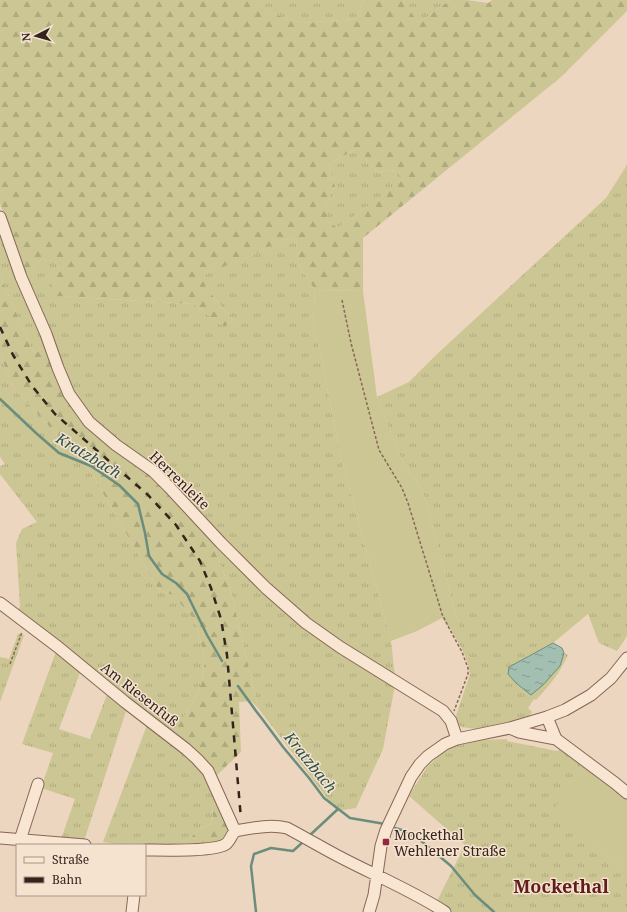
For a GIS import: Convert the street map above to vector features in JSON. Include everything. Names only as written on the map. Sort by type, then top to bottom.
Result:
[{"type":"street","name":"Herrenleite","points":[[0,217],[21,277],[46,334],[63,381],[69,394],[89,422],[116,445],[153,471],[266,588],[306,623],[340,647],[443,711],[451,721]]},
{"type":"street","name":"Am Riesenfuß","points":[[0,603],[58,647],[197,759],[208,771],[235,831]]},
{"type":"street","points":[[369,912],[374,896],[381,846],[386,830],[411,777],[428,756],[445,744],[457,739],[510,728],[565,710],[591,695],[611,678],[627,658]]},
{"type":"street","points":[[547,717],[556,739]]},
{"type":"street","points":[[451,721],[457,739]]},
{"type":"street","points":[[510,728],[519,732],[556,739],[627,793]]},
{"type":"street","points":[[20,840],[38,784]]},
{"type":"street","points":[[146,850],[217,847],[227,844],[235,831],[272,826],[287,828],[338,856],[431,903],[445,912]]},
{"type":"street","points":[[0,838],[72,844]]},
{"type":"street","points":[[132,912],[134,896]]},
{"type":"path","points":[[342,300],[351,343],[379,450],[402,488],[413,518],[442,614],[462,652],[468,668],[468,674],[451,721]]},
{"type":"path","points":[[10,664],[25,623]]},
{"type":"green space","points":[[0,0],[259,0],[263,11],[303,23],[355,19],[364,0],[404,0],[403,1],[419,23],[450,0],[467,0],[488,3],[492,0],[627,0],[627,11],[561,77],[363,238],[363,291],[315,290],[298,264],[296,238],[282,240],[257,253],[203,275],[206,288],[233,320],[225,327],[193,304],[56,296],[51,288],[53,281],[60,271],[56,262],[41,260],[25,275],[0,204]],"holes":[[[357,148],[377,172],[398,170],[402,180],[338,228],[326,220],[326,205],[335,186],[328,165]]]},
{"type":"green space","points":[[259,0],[364,0],[355,19],[303,23],[262,11]]},
{"type":"green space","points":[[450,0],[419,23],[403,1]]},
{"type":"green space","points":[[357,148],[377,172],[398,170],[403,180],[338,228],[326,220],[326,205],[335,186],[328,165]]},
{"type":"green space","points":[[627,165],[627,636],[617,651],[599,643],[588,614],[553,643],[509,667],[560,666],[564,653],[568,655],[554,679],[536,700],[534,699],[528,708],[532,712],[528,718],[476,729],[462,727],[456,723],[455,719],[470,674],[465,656],[450,629],[459,626],[423,491],[402,460],[377,397],[409,382],[436,355],[606,198]]},
{"type":"green space","points":[[0,226],[47,346],[34,353],[0,276]]},
{"type":"green space","points":[[296,238],[298,264],[315,290],[313,327],[320,351],[341,458],[391,641],[395,677],[308,621],[104,432],[71,391],[25,275],[41,260],[50,260],[56,262],[60,271],[53,281],[56,296],[193,304],[225,327],[233,320],[206,288],[202,275],[257,253],[282,240]]},
{"type":"green space","points":[[0,276],[34,353],[47,346],[66,395],[151,474],[219,544],[214,549],[231,591],[258,708],[251,701],[239,702],[241,752],[215,777],[172,735],[195,699],[202,681],[205,660],[196,622],[174,596],[158,589],[91,472],[12,386],[0,354]]},
{"type":"green space","points":[[315,290],[363,291],[377,397],[402,460],[423,491],[459,626],[450,629],[442,618],[417,631],[391,641],[341,458],[320,351],[313,327]]},
{"type":"green space","points":[[0,354],[12,386],[91,472],[158,589],[174,596],[196,622],[205,660],[202,681],[195,699],[172,735],[17,613],[20,606],[16,543],[22,529],[37,522],[0,474],[0,466],[5,464],[0,457]]},
{"type":"green space","points":[[219,544],[264,591],[395,685],[383,749],[356,808],[337,811],[258,708],[231,591],[214,549]]},
{"type":"green space","points":[[18,634],[24,635],[0,702],[0,657],[9,659]]},
{"type":"green space","points":[[57,649],[81,670],[59,729],[90,739],[108,692],[127,708],[84,841],[61,839],[75,799],[41,788],[53,753],[22,744]]},
{"type":"green space","points":[[147,725],[204,770],[219,803],[212,805],[212,821],[197,831],[190,846],[116,844],[103,842]]},
{"type":"green space","points":[[507,739],[507,741],[557,751],[561,748],[582,763],[552,814],[627,871],[627,912],[451,912],[436,903],[465,845],[409,796],[427,767],[443,752],[459,745],[485,740]]},
{"type":"green space","points":[[582,763],[627,798],[627,871],[551,814]]},
{"type":"green space","points":[[219,803],[229,829],[223,838],[218,842],[190,846],[189,840],[195,832],[210,824],[213,817],[212,805]]},
{"type":"water","points":[[553,643],[562,648],[564,653],[560,666],[543,685],[531,695],[516,683],[508,674],[509,667]]},
{"type":"waterway","name":"Kratzbach","points":[[0,399],[59,453],[91,466],[119,485],[138,504],[149,556],[162,574],[176,583],[187,594],[207,635],[222,661]]},
{"type":"waterway","name":"Kratzbach","points":[[238,686],[283,747],[324,798],[350,818],[385,824]]},
{"type":"waterway","points":[[309,836],[338,809]]},
{"type":"waterway","name":"Kratzbach","points":[[395,828],[402,830],[420,840],[451,866],[475,895],[494,912]]},
{"type":"waterway","points":[[256,912],[251,866],[254,854],[271,848],[293,851],[304,841]]},
{"type":"railway","points":[[0,327],[13,355],[32,386],[55,414],[148,495],[176,525],[200,561],[221,619],[227,655],[241,819]]},
{"type":"place","name":"Mockethal Wehlener Straße","points":[[386,842]]},
{"type":"district","name":"Mockethal","points":[[561,886]]}]
